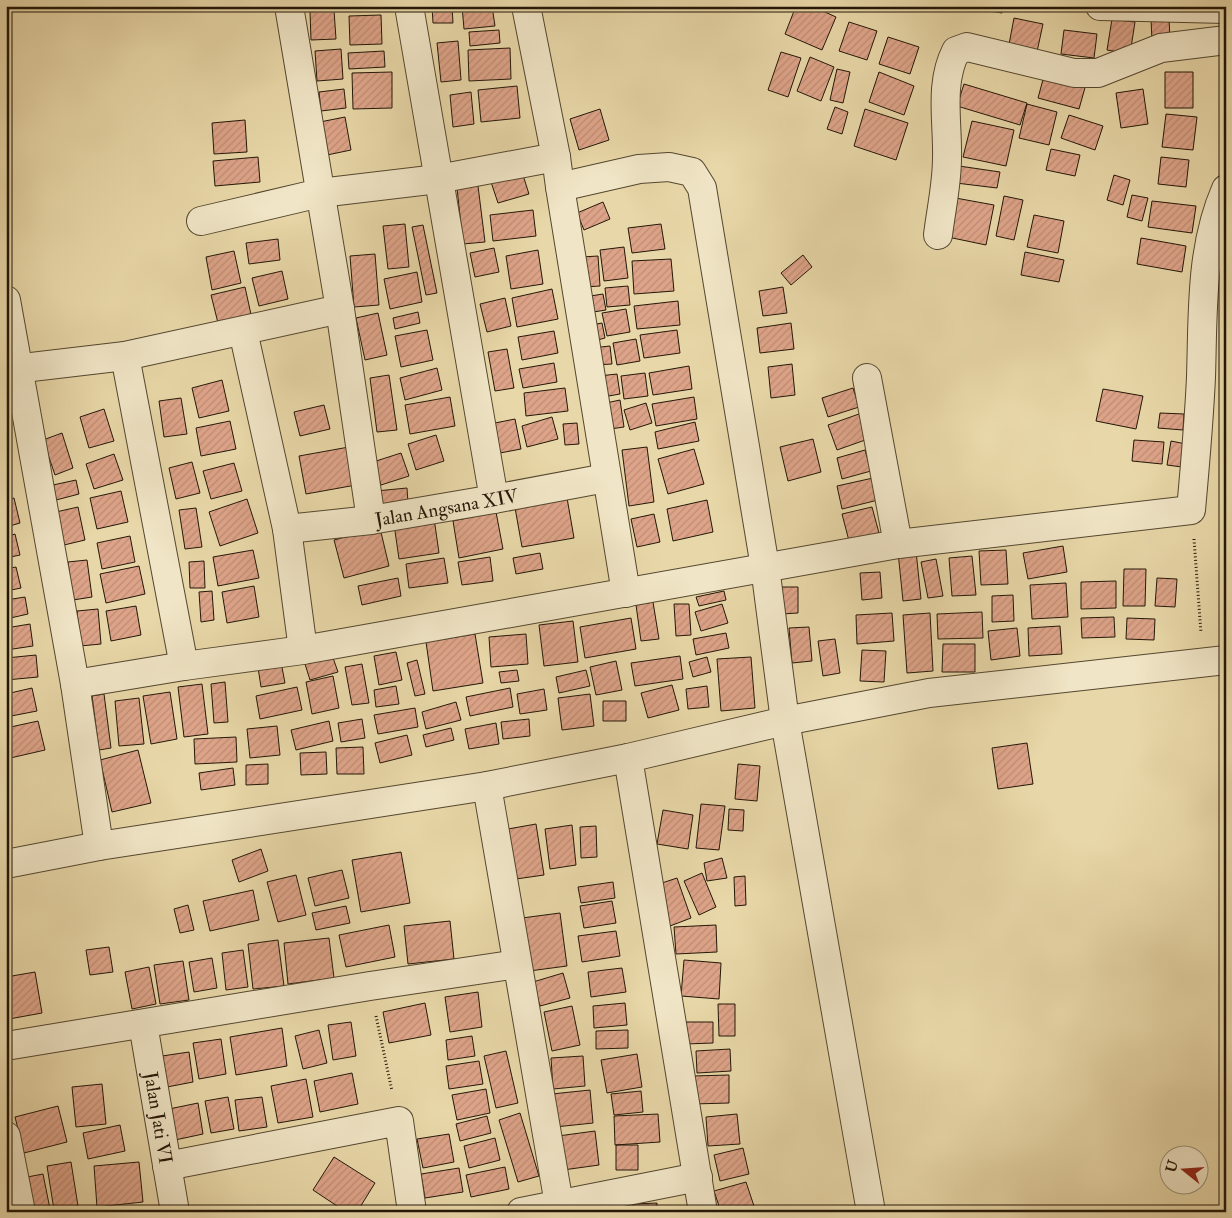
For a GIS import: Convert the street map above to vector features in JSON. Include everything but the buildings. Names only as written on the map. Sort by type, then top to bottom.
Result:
[{"type":"street","points":[[289,6],[340,309],[371,520]]},
{"type":"street","points":[[410,6],[494,499]]},
{"type":"street","points":[[526,6],[556,157],[606,478],[626,593]]},
{"type":"street","points":[[1100,6],[1226,9]]},
{"type":"street","points":[[938,235],[947,168],[947,75],[950,62],[956,51],[967,46],[1085,74],[1098,73],[1161,48],[1226,40]]},
{"type":"street","points":[[201,221],[320,193],[438,179],[556,157]]},
{"type":"street","points":[[560,187],[639,169],[669,167],[692,172],[702,188],[765,567],[785,721],[871,1212]]},
{"type":"street","points":[[74,684],[184,666],[303,650],[898,544],[1191,510],[1199,419],[1207,257],[1216,218],[1226,189]]},
{"type":"street","points":[[6,300],[12,369],[74,684],[99,846]]},
{"type":"street","points":[[12,369],[125,356],[340,309]]},
{"type":"street","points":[[243,331],[287,529],[303,650]]},
{"type":"street","points":[[125,356],[184,666]]},
{"type":"street","points":[[866,378],[898,544]]},
{"type":"street","name":"Jalan Angsana XIV","points":[[287,529],[371,520],[606,478]]},
{"type":"street","points":[[6,864],[99,846],[486,786],[628,758],[785,721],[929,693],[1215,661]]},
{"type":"street","points":[[628,758],[703,1212]]},
{"type":"street","points":[[486,786],[559,1204]]},
{"type":"street","points":[[6,1046],[370,986],[517,964]]},
{"type":"street","name":"Jalan Jati VI","points":[[143,1024],[175,1212]]},
{"type":"street","points":[[167,1166],[399,1121],[412,1212]]},
{"type":"street","points":[[6,1136],[21,1212]]},
{"type":"street","points":[[521,1212],[698,1177]]},
{"type":"path","points":[[1191,510],[1215,661]]},
{"type":"path","points":[[370,986],[399,1121]]}]
